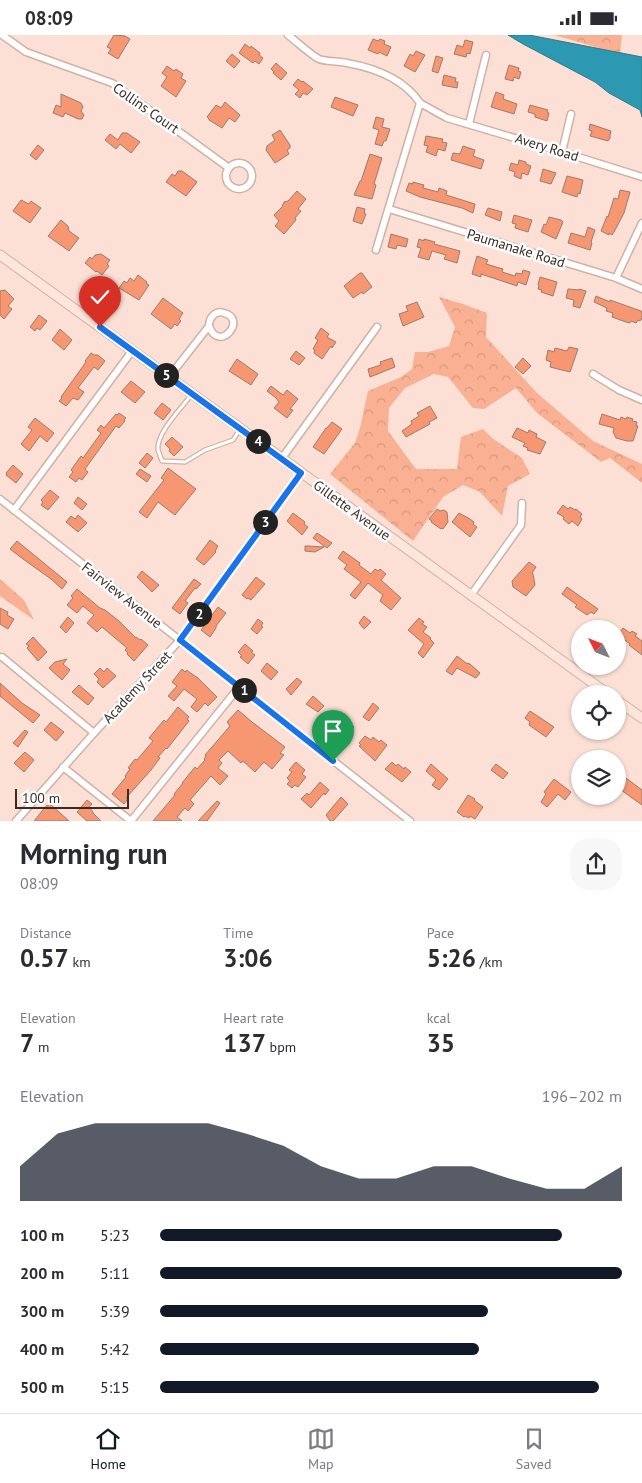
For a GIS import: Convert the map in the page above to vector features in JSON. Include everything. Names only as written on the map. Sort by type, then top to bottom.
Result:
[{"type":"street","name":"Collins Court","points":[[2,35],[26,52],[112,83],[229,168]]},
{"type":"street","name":"Avery Road","points":[[288,35],[319,59],[348,63],[389,76],[414,94],[420,103],[451,119],[642,177]]},
{"type":"street","points":[[469,124],[486,55]]},
{"type":"street","points":[[376,250],[420,103]]},
{"type":"street","points":[[562,152],[571,113]]},
{"type":"street","points":[[236,163],[244,164],[248,167],[252,178],[248,186],[236,189],[228,185],[226,176],[229,168],[236,163]]},
{"type":"street","name":"Paumanake Road","points":[[389,209],[616,278],[642,289]]},
{"type":"street","points":[[616,278],[642,223]]},
{"type":"street","name":"Gillette Avenue","points":[[0,255],[596,685]]},
{"type":"street","points":[[169,377],[209,326]]},
{"type":"street","points":[[282,458],[377,327]]},
{"type":"street","points":[[14,510],[132,351]]},
{"type":"street","points":[[594,374],[619,390],[642,400]]},
{"type":"street","name":"Academy Street","points":[[16,821],[180,640],[301,473]]},
{"type":"street","name":"Fairview Avenue","points":[[0,499],[410,821]]},
{"type":"street","points":[[471,595],[521,525],[522,503]]},
{"type":"street","points":[[2,657],[94,733]]},
{"type":"street","points":[[63,767],[131,821],[239,687]]},
{"type":"street","points":[[626,707],[642,719]]},
{"type":"lane","points":[[192,393],[161,437],[158,449],[162,461],[185,462],[205,450],[233,440],[240,428]]},
{"type":"green space","points":[[554,35],[622,35],[620,54]]},
{"type":"green space","points":[[439,297],[487,313],[486,337],[537,393],[593,441],[642,464],[642,483],[610,458],[601,462],[537,413],[516,388],[484,409],[473,408],[448,377],[434,374],[405,388],[389,408],[388,431],[416,469],[457,469],[461,437],[483,429],[492,438],[522,458],[530,474],[508,486],[502,516],[480,492],[463,485],[443,497],[413,541],[330,474],[355,443],[368,391],[401,377],[412,369],[415,352],[428,352],[449,346],[455,327]]},
{"type":"green space","points":[[0,579],[24,600],[34,620],[0,596]]},
{"type":"water","points":[[508,35],[529,35],[642,57],[642,117],[640,110],[609,93],[595,82]]},
{"type":"building","points":[[114,35],[125,36],[130,39],[118,59],[108,53],[111,49],[107,47]]},
{"type":"building","points":[[373,39],[385,41],[384,44],[391,47],[387,56],[368,50]]},
{"type":"building","points":[[465,40],[473,42],[470,54],[467,53],[466,57],[454,54],[457,45],[463,47]]},
{"type":"building","points":[[245,44],[260,53],[259,55],[263,58],[259,64],[255,61],[253,63],[239,53]]},
{"type":"building","points":[[416,51],[425,55],[415,72],[404,66],[410,54],[413,56]]},
{"type":"building","points":[[232,54],[240,61],[234,68],[226,61]]},
{"type":"building","points":[[436,56],[443,58],[438,73],[432,71]]},
{"type":"building","points":[[276,63],[287,73],[281,80],[271,69]]},
{"type":"building","points":[[509,65],[519,68],[518,71],[521,72],[519,79],[514,77],[513,81],[505,79]]},
{"type":"building","points":[[167,66],[183,74],[181,78],[186,81],[176,97],[161,86],[167,77],[162,73]]},
{"type":"building","points":[[444,75],[456,78],[455,82],[458,82],[457,88],[442,85]]},
{"type":"building","points":[[298,79],[313,89],[307,95],[303,93],[300,98],[295,94],[299,90],[293,85]]},
{"type":"building","points":[[496,92],[504,95],[503,99],[517,104],[514,114],[491,107]]},
{"type":"building","points":[[61,94],[81,103],[83,107],[81,111],[84,115],[82,119],[65,113],[63,117],[53,113],[56,105],[61,107]]},
{"type":"building","points":[[335,97],[358,105],[353,116],[331,107]]},
{"type":"building","points":[[225,102],[240,115],[235,122],[229,118],[222,128],[207,117],[216,105],[221,108]]},
{"type":"building","points":[[530,105],[548,110],[547,121],[535,117],[535,114],[528,112]]},
{"type":"building","points":[[376,117],[384,119],[382,127],[390,129],[382,146],[375,144],[379,130],[373,128]]},
{"type":"building","points":[[590,124],[611,131],[608,141],[590,136],[592,131],[589,130]]},
{"type":"building","points":[[280,130],[290,148],[287,150],[289,154],[275,163],[266,150],[267,146],[275,140],[272,135]]},
{"type":"building","points":[[122,133],[127,133],[140,142],[131,153],[120,144],[116,149],[105,140],[110,134],[118,140]]},
{"type":"building","points":[[426,136],[443,139],[442,142],[447,143],[445,151],[438,149],[436,156],[426,152],[428,146],[424,145]]},
{"type":"building","points":[[38,145],[44,150],[36,160],[30,155]]},
{"type":"building","points":[[463,146],[475,150],[473,156],[484,160],[481,169],[451,160],[453,153],[460,154]]},
{"type":"building","points":[[370,154],[382,158],[374,184],[376,185],[372,199],[354,195]]},
{"type":"building","points":[[519,160],[531,166],[528,175],[522,173],[521,179],[514,176],[515,172],[509,170],[511,163],[518,165]]},
{"type":"building","points":[[543,169],[556,173],[551,184],[540,181]]},
{"type":"building","points":[[178,171],[182,171],[197,182],[186,196],[166,182],[172,174],[175,176]]},
{"type":"building","points":[[567,176],[583,180],[580,194],[578,193],[577,197],[562,192]]},
{"type":"building","points":[[413,182],[424,185],[423,188],[438,192],[439,188],[447,191],[446,195],[475,204],[473,213],[406,191],[409,183],[413,184]]},
{"type":"building","points":[[620,190],[630,192],[624,213],[612,235],[609,233],[609,235],[601,231],[614,198],[618,199]]},
{"type":"building","points":[[297,191],[306,199],[298,209],[301,211],[295,218],[296,220],[284,234],[275,226],[279,221],[274,215],[284,202],[288,201]]},
{"type":"building","points":[[21,200],[29,204],[31,201],[41,208],[30,223],[13,211]]},
{"type":"building","points":[[357,207],[365,209],[364,213],[366,214],[362,224],[353,221]]},
{"type":"building","points":[[488,208],[502,212],[500,221],[485,215]]},
{"type":"building","points":[[514,215],[532,220],[528,232],[515,228],[516,224],[512,223]]},
{"type":"building","points":[[549,217],[563,222],[556,239],[541,232]]},
{"type":"building","points":[[61,220],[68,226],[69,231],[79,238],[69,251],[48,236]]},
{"type":"building","points":[[588,227],[595,230],[590,250],[568,243],[571,233],[585,237]]},
{"type":"building","points":[[391,234],[408,239],[406,247],[397,245],[396,249],[388,247]]},
{"type":"building","points":[[419,239],[435,242],[434,244],[460,251],[457,263],[444,259],[446,255],[432,251],[429,260],[418,257],[421,248],[417,247]]},
{"type":"building","points":[[101,254],[110,260],[107,264],[109,266],[102,275],[85,263],[90,257],[92,259],[95,255]]},
{"type":"building","points":[[477,256],[488,260],[486,264],[503,269],[502,272],[515,276],[516,273],[522,274],[523,270],[530,272],[526,285],[518,282],[517,286],[481,274],[481,277],[472,274]]},
{"type":"building","points":[[362,273],[372,287],[363,294],[362,292],[353,298],[344,286]]},
{"type":"building","points":[[138,275],[149,285],[139,300],[119,288],[124,281],[127,283],[130,278],[134,281]]},
{"type":"building","points":[[540,277],[557,282],[553,296],[538,289]]},
{"type":"building","points":[[568,289],[586,291],[580,308],[573,306],[574,300],[566,298]]},
{"type":"building","points":[[5,290],[14,299],[8,306],[12,309],[4,319],[0,315],[0,291]]},
{"type":"building","points":[[596,296],[641,311],[642,319],[636,323],[631,321],[630,323],[612,317],[613,313],[606,311],[607,308],[594,302]]},
{"type":"building","points":[[163,298],[183,313],[179,319],[181,321],[171,329],[151,314]]},
{"type":"building","points":[[417,302],[424,317],[403,326],[399,314],[408,311],[406,306]]},
{"type":"building","points":[[39,315],[47,321],[40,330],[37,328],[35,331],[30,327]]},
{"type":"building","points":[[321,328],[329,334],[327,337],[336,342],[322,359],[314,353],[315,350],[313,349],[318,340],[315,338]]},
{"type":"building","points":[[60,329],[72,340],[64,350],[52,340]]},
{"type":"building","points":[[569,347],[578,349],[570,372],[550,367],[551,362],[546,360],[548,350],[554,352],[555,348],[567,351]]},
{"type":"building","points":[[296,351],[305,358],[299,365],[290,359]]},
{"type":"building","points":[[91,353],[98,355],[105,361],[98,370],[94,367],[78,388],[84,392],[78,400],[73,398],[66,406],[59,401]]},
{"type":"building","points":[[392,358],[395,367],[370,377],[368,369],[381,365],[380,362]]},
{"type":"building","points":[[523,358],[531,366],[523,374],[515,367]]},
{"type":"building","points":[[237,359],[258,374],[251,385],[229,371]]},
{"type":"building","points":[[131,381],[145,392],[135,403],[121,392]]},
{"type":"building","points":[[271,386],[283,395],[287,390],[298,399],[290,409],[293,410],[287,418],[274,408],[279,402],[267,391]]},
{"type":"building","points":[[162,403],[171,410],[163,420],[154,413]]},
{"type":"building","points":[[430,406],[437,418],[406,437],[402,431],[412,424],[411,421],[419,416],[417,413]]},
{"type":"building","points":[[119,413],[126,418],[125,421],[119,428],[116,426],[85,469],[88,472],[82,480],[79,478],[76,482],[69,477],[73,472],[71,470],[81,456],[83,458],[101,433],[97,430],[101,425],[104,428]]},
{"type":"building","points":[[602,414],[620,420],[621,417],[626,419],[627,417],[637,422],[636,426],[638,426],[633,441],[616,438],[613,432],[614,428],[599,424]]},
{"type":"building","points":[[35,418],[54,433],[47,442],[40,436],[29,451],[21,444],[32,430],[28,427]]},
{"type":"building","points":[[332,422],[342,429],[324,454],[313,447]]},
{"type":"building","points":[[517,428],[528,433],[529,430],[537,434],[536,437],[546,442],[540,454],[527,450],[528,448],[523,446],[525,443],[512,437]]},
{"type":"building","points":[[172,437],[183,447],[174,456],[165,444]]},
{"type":"building","points":[[147,453],[153,458],[145,468],[139,463]]},
{"type":"building","points":[[13,465],[23,474],[16,483],[6,475]]},
{"type":"building","points":[[168,468],[196,489],[175,515],[158,502],[147,518],[139,512],[164,480],[161,478]]},
{"type":"building","points":[[140,469],[151,476],[147,482],[136,474]]},
{"type":"building","points":[[50,490],[59,497],[48,510],[41,505],[43,502],[41,500]]},
{"type":"building","points":[[78,497],[87,504],[82,510],[74,503]]},
{"type":"building","points":[[563,505],[568,509],[570,507],[576,509],[582,514],[580,517],[582,519],[578,526],[572,521],[569,524],[563,519],[564,517],[557,513]]},
{"type":"building","points":[[437,509],[447,512],[448,522],[443,529],[429,519]]},
{"type":"building","points":[[293,513],[305,522],[304,524],[308,527],[302,535],[287,521]]},
{"type":"building","points":[[459,513],[474,522],[473,524],[477,527],[470,537],[452,522]]},
{"type":"building","points":[[78,515],[87,523],[78,532],[66,522],[71,516],[75,519]]},
{"type":"building","points":[[317,533],[332,543],[327,548],[313,538]]},
{"type":"building","points":[[210,540],[218,546],[216,552],[204,565],[196,559]]},
{"type":"building","points":[[17,541],[67,582],[62,589],[10,549]]},
{"type":"building","points":[[305,546],[324,547],[315,552],[305,551]]},
{"type":"building","points":[[343,551],[360,563],[359,565],[371,574],[375,569],[378,571],[380,569],[386,574],[381,580],[401,598],[391,610],[380,601],[383,595],[368,583],[355,599],[350,595],[361,582],[344,569],[347,565],[338,558]]},
{"type":"building","points":[[529,562],[536,567],[532,573],[535,585],[526,596],[513,587],[512,581]]},
{"type":"building","points":[[142,571],[159,585],[152,592],[137,577]]},
{"type":"building","points":[[256,577],[265,584],[251,600],[247,599],[242,595]]},
{"type":"building","points":[[194,579],[201,584],[195,588],[185,601],[188,603],[180,614],[172,608]]},
{"type":"building","points":[[567,587],[598,609],[594,614],[591,612],[587,615],[575,607],[577,605],[562,594]]},
{"type":"building","points":[[77,589],[119,621],[136,638],[141,639],[148,645],[134,661],[127,654],[125,650],[127,648],[102,627],[97,632],[87,623],[94,615],[83,606],[77,613],[67,605]]},
{"type":"building","points":[[218,607],[226,613],[210,637],[201,630]]},
{"type":"building","points":[[0,608],[8,612],[7,615],[14,619],[8,629],[0,624]]},
{"type":"building","points":[[364,616],[371,622],[364,629],[359,623]]},
{"type":"building","points":[[68,617],[74,623],[66,633],[60,627]]},
{"type":"building","points":[[419,618],[424,622],[422,624],[427,627],[423,632],[434,643],[423,658],[418,653],[424,644],[408,630]]},
{"type":"building","points":[[258,619],[263,623],[261,626],[263,627],[257,634],[251,629]]},
{"type":"building","points":[[626,630],[637,634],[635,636],[642,641],[642,655],[629,645],[626,641]]},
{"type":"building","points":[[33,637],[47,652],[38,661],[26,644]]},
{"type":"building","points":[[245,644],[255,655],[248,664],[240,657],[242,656],[238,652]]},
{"type":"building","points":[[457,656],[480,673],[476,678],[457,668],[452,675],[446,671]]},
{"type":"building","points":[[67,659],[63,664],[70,670],[62,680],[49,668],[55,662]]},
{"type":"building","points":[[267,663],[278,672],[271,680],[261,671]]},
{"type":"building","points":[[100,668],[104,672],[107,668],[116,676],[103,688],[97,682],[99,679],[94,674]]},
{"type":"building","points":[[182,669],[185,672],[187,670],[198,678],[217,697],[208,706],[205,703],[197,712],[191,707],[197,699],[184,689],[174,701],[168,696],[177,686],[172,682]]},
{"type":"building","points":[[297,678],[302,682],[291,695],[286,689]]},
{"type":"building","points":[[0,683],[22,703],[40,715],[33,723],[0,696]]},
{"type":"building","points":[[79,685],[94,698],[88,705],[72,692]]},
{"type":"building","points":[[313,696],[324,706],[318,712],[306,704]]},
{"type":"building","points":[[373,703],[379,708],[369,721],[363,717]]},
{"type":"building","points":[[178,707],[189,717],[187,719],[189,721],[167,749],[158,757],[160,758],[126,798],[128,799],[124,804],[112,794],[126,777],[130,769],[128,768],[153,741],[149,738]]},
{"type":"building","points":[[238,710],[285,747],[280,753],[284,755],[272,769],[264,762],[255,772],[228,751],[219,760],[222,763],[218,768],[228,776],[220,785],[211,776],[190,800],[194,804],[188,811],[185,808],[177,817],[182,821],[153,821],[195,767],[197,769],[205,760],[205,755],[230,726],[227,722]]},
{"type":"building","points":[[530,711],[554,727],[546,737],[529,725],[530,722],[525,718]]},
{"type":"building","points":[[342,717],[354,727],[347,734],[334,725]]},
{"type":"building","points":[[51,722],[64,732],[56,741],[44,730]]},
{"type":"building","points":[[25,730],[28,732],[18,747],[13,743]]},
{"type":"building","points":[[365,736],[371,740],[373,737],[379,742],[381,740],[387,745],[375,761],[359,746],[361,745],[359,743]]},
{"type":"building","points":[[25,752],[34,760],[24,772],[14,763]]},
{"type":"building","points":[[296,762],[305,770],[302,774],[306,777],[298,787],[295,785],[292,788],[287,784],[290,781],[287,778],[292,772],[289,770]]},
{"type":"building","points":[[392,762],[396,766],[398,764],[411,772],[402,782],[385,769]]},
{"type":"building","points":[[431,764],[448,779],[439,790],[432,785],[436,780],[426,771]]},
{"type":"building","points":[[496,764],[508,773],[503,779],[491,770]]},
{"type":"building","points":[[626,778],[642,790],[642,805],[626,794]]},
{"type":"building","points":[[554,779],[571,792],[565,800],[558,794],[547,807],[541,802],[546,794],[544,792]]},
{"type":"building","points":[[320,782],[329,790],[311,808],[301,799],[307,793],[309,795]]},
{"type":"building","points":[[468,795],[483,807],[475,819],[470,816],[469,818],[464,817],[457,812]]},
{"type":"building","points":[[341,797],[348,804],[333,821],[330,821],[326,815]]},
{"type":"building","points":[[87,800],[92,804],[89,807],[93,813],[101,821],[87,821],[77,812]]},
{"type":"building","points":[[217,801],[220,803],[207,821],[198,821]]},
{"type":"building","points":[[50,804],[69,821],[34,821]]},
{"type":"route","points":[[100,327],[301,473],[180,640],[333,761]]}]
